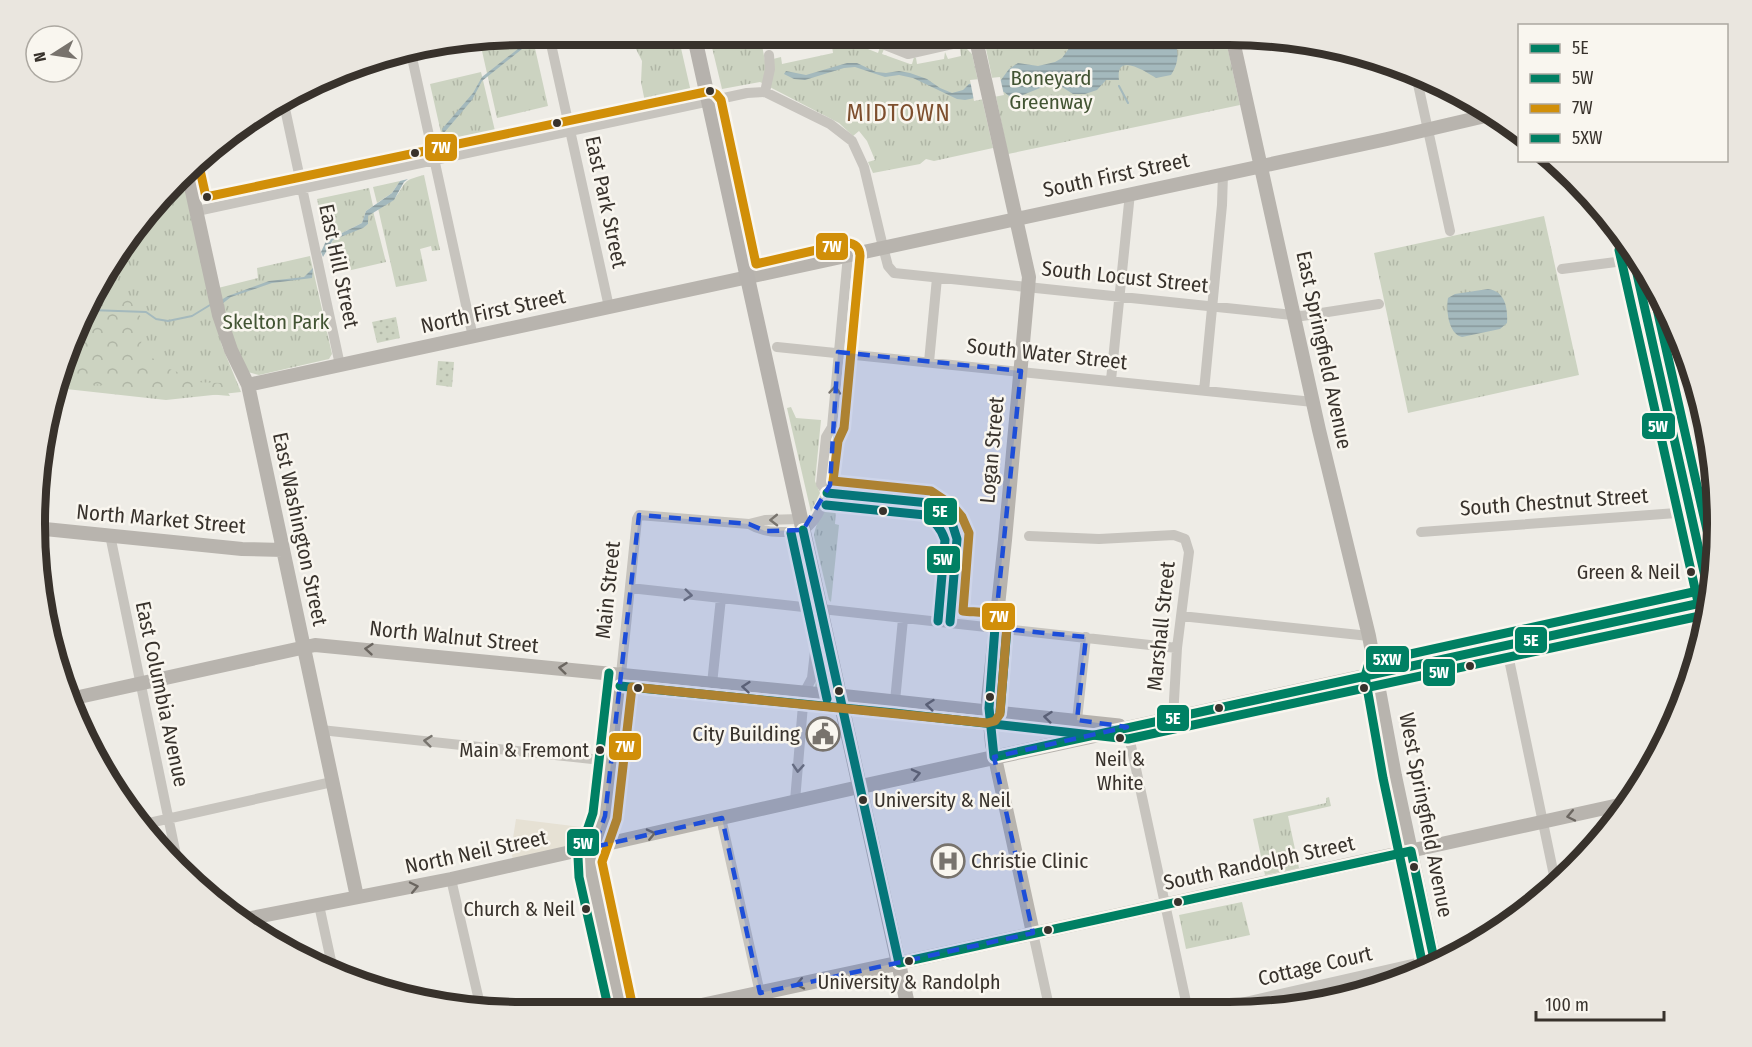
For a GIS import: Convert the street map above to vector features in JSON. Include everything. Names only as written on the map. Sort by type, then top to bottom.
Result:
[{"type":"main road","points":[[696,45],[907,1002]]},
{"type":"main road","points":[[859,787],[1700,602]]},
{"type":"main road","points":[[839,696],[1127,727]]},
{"type":"main road","points":[[718,1002],[899,963]]},
{"type":"street","name":"East Park Street","points":[[551,45],[609,307]]},
{"type":"street","points":[[885,45],[908,54],[946,45]]},
{"type":"street","name":"Logan Street","points":[[977,45],[1029,277],[988,711],[994,757],[1033,933]]},
{"type":"street","name":"East Springfield Avenue","points":[[1234,45],[1313,402],[1377,674]]},
{"type":"street","points":[[765,92],[770,69],[769,56]]},
{"type":"street","points":[[412,58],[473,337]]},
{"type":"street","points":[[1418,84],[1450,231]]},
{"type":"street","points":[[197,211],[709,103],[747,93],[765,92],[830,123],[852,141],[864,167],[883,247]]},
{"type":"street","name":"East Hill Street","points":[[285,109],[340,365]]},
{"type":"street","name":"South First Street","points":[[747,278],[1481,117]]},
{"type":"street","points":[[1204,391],[1223,174]]},
{"type":"street","name":"East Washington Street","points":[[190,181],[225,335],[248,385],[357,897]]},
{"type":"street","points":[[1111,380],[1130,194]]},
{"type":"street","name":"South Locust Street","points":[[883,247],[888,266],[894,273],[937,278],[1302,316],[1379,304]]},
{"type":"street","points":[[802,524],[814,518],[830,485],[834,439],[832,427],[848,255]]},
{"type":"street","points":[[1562,269],[1625,257]]},
{"type":"street","name":"North First Street","points":[[248,385],[747,278]]},
{"type":"street","points":[[929,362],[937,278]]},
{"type":"street","points":[[1640,280],[1704,574]]},
{"type":"street","name":"South Water Street","points":[[777,346],[1313,402]]},
{"type":"street","name":"South Chestnut Street","points":[[1421,532],[1690,512]]},
{"type":"street","name":"Main Street","points":[[619,1002],[591,874],[590,860],[605,816],[637,519],[639,515],[749,524],[765,531],[791,532],[802,524]]},
{"type":"street","name":"North Market Street","points":[[45,529],[242,549],[283,550]]},
{"type":"street","name":"East Columbia Avenue","points":[[110,535],[175,851]]},
{"type":"street","name":"Marshall Street","points":[[1029,536],[1099,539],[1174,535],[1185,539],[1189,552],[1177,648],[1173,718]]},
{"type":"street","points":[[630,588],[1177,648]]},
{"type":"street","points":[[712,684],[721,598]]},
{"type":"street","points":[[795,801],[804,693],[812,678],[820,610]]},
{"type":"street","points":[[1181,616],[1369,636]]},
{"type":"street","points":[[894,701],[903,619]]},
{"type":"street","points":[[1077,720],[1086,637]]},
{"type":"street","points":[[1506,645],[1554,874]]},
{"type":"street","name":"North Walnut Street","points":[[77,697],[304,646],[326,646],[839,696]]},
{"type":"street","name":"West Springfield Avenue","points":[[1377,674],[1433,956]]},
{"type":"street","points":[[1127,727],[1186,1002]]},
{"type":"street","points":[[321,730],[611,761]]},
{"type":"street","points":[[150,823],[332,782]]},
{"type":"street","name":"North Neil Street","points":[[253,918],[451,879],[859,787]]},
{"type":"street","name":"South Randolph Street","points":[[899,963],[1614,806]]},
{"type":"street","points":[[721,818],[762,1002]]},
{"type":"street","points":[[451,879],[479,1000]]},
{"type":"street","points":[[319,905],[331,962]]},
{"type":"street","points":[[1033,933],[1048,1002]]},
{"type":"street","name":"Cottage Court","points":[[1251,1001],[1407,968]]},
{"type":"highlighted area","points":[[838,352],[1021,371],[995,628],[1086,637],[1077,720],[1127,727],[994,757],[1033,933],[760,993],[722,818],[594,847],[605,816],[639,515],[749,524],[765,531],[803,530],[830,485]]},
{"type":"green space","points":[[534,45],[548,106],[497,118],[481,47]]},
{"type":"green space","points":[[634,45],[680,45],[691,92],[645,102],[641,82],[642,61]]},
{"type":"green space","name":"Boneyard Greenway","points":[[711,45],[762,45],[765,61],[781,57],[782,64],[833,53],[832,46],[835,45],[858,45],[878,53],[880,47],[884,49],[882,54],[910,64],[914,57],[917,64],[944,59],[945,52],[948,59],[961,56],[960,48],[967,49],[972,54],[993,148],[934,161],[926,159],[920,164],[873,173],[868,162],[875,160],[867,141],[859,131],[853,136],[839,123],[760,82],[722,89]]},
{"type":"green space","name":"Boneyard Greenway","points":[[985,45],[1227,45],[1240,105],[1008,154]]},
{"type":"green space","points":[[481,72],[496,135],[444,146],[430,84]]},
{"type":"green space","points":[[496,137],[493,143],[446,152],[445,148]]},
{"type":"green space","points":[[424,175],[440,250],[432,251],[431,246],[420,249],[427,281],[396,287],[378,208],[395,198],[408,180]]},
{"type":"green space","points":[[400,181],[392,193],[377,203],[373,187]]},
{"type":"green space","points":[[369,188],[373,206],[366,211],[362,223],[326,241],[317,199]]},
{"type":"green space","points":[[188,191],[222,346],[241,392],[166,400],[64,389],[81,340],[109,284],[144,232],[178,193]]},
{"type":"green space","points":[[373,211],[386,262],[334,274],[328,250],[333,240],[368,224],[368,216]]},
{"type":"green space","points":[[1544,216],[1579,375],[1408,413],[1374,253]]},
{"type":"green space","name":"Skelton Park","points":[[310,256],[332,354],[329,359],[259,375],[248,372],[228,332],[218,288],[258,278],[257,268]]},
{"type":"green space","points":[[103,296],[130,300],[144,322],[140,351],[191,382],[222,383],[230,396],[66,382],[81,340]]},
{"type":"green space","points":[[396,317],[400,338],[377,343],[372,322]]},
{"type":"green space","points":[[438,361],[454,362],[452,387],[436,385]]},
{"type":"green space","points":[[791,407],[796,418],[821,420],[815,481],[820,493],[811,512],[787,408]]},
{"type":"green space","points":[[837,500],[842,501],[842,507],[836,507],[835,524],[839,525],[831,602],[814,536],[821,515]]},
{"type":"green space","points":[[820,655],[828,688],[817,689],[815,687]]},
{"type":"green space","points":[[1329,797],[1331,806],[1288,816],[1299,868],[1265,875],[1253,819],[1326,803],[1326,798]]},
{"type":"green space","points":[[1242,902],[1250,935],[1186,949],[1179,915]]},
{"type":"shaded area","points":[[523,45],[529,45],[482,81],[472,100],[443,134],[442,129],[473,93],[482,77]]},
{"type":"shaded area","points":[[1071,45],[1114,45],[1123,48],[1126,45],[1176,45],[1177,51],[1176,65],[1171,75],[1156,78],[1139,68],[1126,65],[1119,71],[1119,80],[1106,80],[1097,90],[1085,94],[1073,94],[1062,87],[1050,84],[1013,99],[1004,92],[965,100],[957,99],[913,78],[899,75],[885,77],[855,67],[844,68],[805,80],[794,79],[784,74],[786,71],[806,75],[847,63],[857,63],[876,72],[910,73],[927,79],[952,93],[963,90],[969,84],[1001,80],[1009,69],[1018,63],[1038,66],[1062,58]]},
{"type":"shaded area","points":[[408,179],[394,200],[368,216],[368,224],[333,240],[323,257],[321,252],[326,241],[362,223],[366,211],[392,193],[400,181]]},
{"type":"shaded area","points":[[313,268],[312,278],[272,283],[231,297],[222,304],[221,300],[228,296],[269,281],[304,277]]},
{"type":"shaded area","points":[[1494,290],[1502,297],[1507,312],[1507,323],[1500,329],[1462,337],[1457,335],[1449,320],[1448,298],[1455,294]]},
{"type":"shaded area","points":[[516,819],[596,827],[587,843],[513,860],[511,851]]},
{"type":"pier","points":[[1000,77],[1004,95],[974,101],[970,80]]},
{"type":"waterway","points":[[1119,86],[1128,103]]},
{"type":"waterway","points":[[95,310],[146,312],[156,319],[168,321],[192,316],[210,305]]},
{"type":"transit line","name":"7W","points":[[200,171],[206,197],[710,91],[721,100],[756,264],[847,243],[858,248],[860,256],[844,428],[838,441],[833,481],[931,491],[952,505],[962,517],[969,533],[963,611],[994,615],[1004,620],[1007,625],[1000,714],[995,721],[987,723],[632,687],[617,819],[602,862],[632,1002]]},
{"type":"transit line","name":"5W","points":[[1619,250],[1698,602]]},
{"type":"transit line","name":"5E","points":[[1637,275],[1704,573]]},
{"type":"transit line","name":"5XW","points":[[1658,311],[1707,529]]},
{"type":"transit line","name":"5E","points":[[827,493],[929,503],[943,513],[952,523],[957,539],[950,622]]},
{"type":"transit line","name":"5W","points":[[826,505],[925,515],[935,523],[945,540],[938,621]]},
{"type":"transit line","name":"5E","points":[[803,530],[899,963]]},
{"type":"transit line","name":"5W","points":[[791,533],[827,699]]},
{"type":"transit line","name":"5XW","points":[[1422,961],[1383,778],[1365,676],[1368,666],[1374,662],[1702,590]]},
{"type":"transit line","name":"5E","points":[[994,757],[1700,603]]},
{"type":"transit line","name":"5W","points":[[620,686],[1128,739],[1698,616]]},
{"type":"transit line","name":"5E","points":[[994,757],[989,708],[995,627]]},
{"type":"transit line","name":"5W","points":[[1000,712],[1007,628]]},
{"type":"transit line","name":"5W","points":[[607,1002],[579,877],[578,857],[593,813],[609,673]]},
{"type":"transit line","name":"5E","points":[[1411,851],[1433,956]]},
{"type":"transit line","name":"5E","points":[[899,963],[1411,851]]},
{"type":"place","name":"Green & Neil","points":[[1691,572]]},
{"type":"place","name":"City Building","points":[[823,734]]},
{"type":"place","name":"Neil & White","points":[[1120,738]]},
{"type":"place","name":"Main & Fremont","points":[[600,750]]},
{"type":"place","name":"University & Neil","points":[[863,800]]},
{"type":"place","name":"Christie Clinic","points":[[948,861]]},
{"type":"place","name":"Church & Neil","points":[[586,909]]},
{"type":"place","name":"University & Randolph","points":[[909,961]]},
{"type":"district","name":"MIDTOWN","points":[[899,113]]}]
